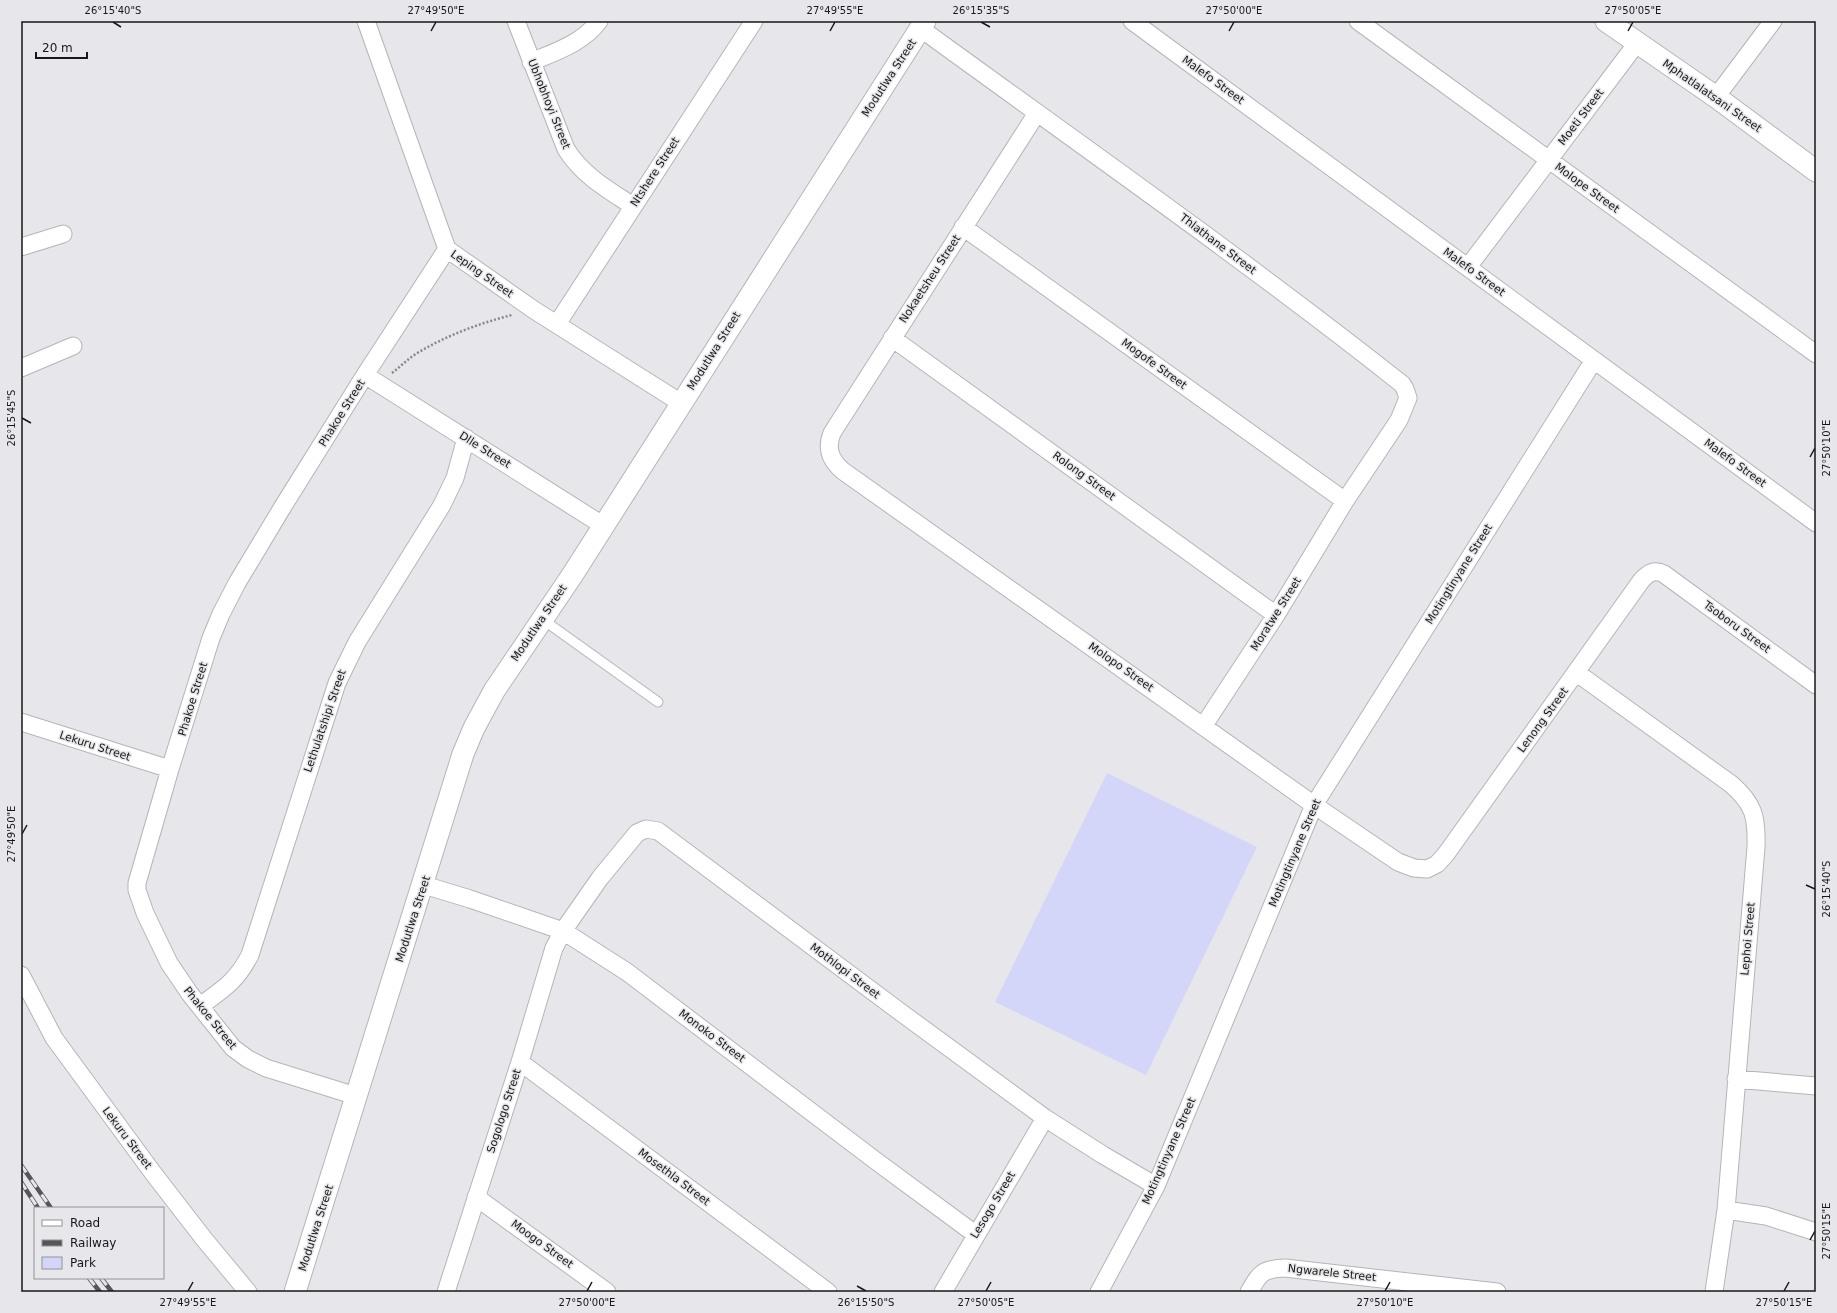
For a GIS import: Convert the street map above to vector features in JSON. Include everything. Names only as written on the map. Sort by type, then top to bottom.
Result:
[{"type":"street","name":"Leping Street","points":[[366,21],[447,249],[534,310],[681,402]]},
{"type":"street","name":"Ubhobhoyi Street","points":[[516,21],[561,139],[570,157],[593,180],[633,206]]},
{"type":"street","points":[[531,62],[573,44],[591,30],[599,21]]},
{"type":"street","name":"Ntshere Street","points":[[557,324],[754,21]]},
{"type":"street","name":"Malefo Street","points":[[1132,21],[1816,523]]},
{"type":"street","name":"Molope Street","points":[[1358,21],[1816,354]]},
{"type":"street","name":"Mphatlalatsani Street","points":[[1606,21],[1716,97],[1816,171]]},
{"type":"street","points":[[1716,97],[1773,21]]},
{"type":"street","name":"Thlathane Street","points":[[923,25],[1037,113],[1182,217],[1345,339],[1404,387],[1408,398],[1402,414],[1344,501]]},
{"type":"street","name":"Modutlwa Street","points":[[295,1292],[342,1148],[356,1096],[469,740],[494,691],[604,526],[681,402],[923,25]]},
{"type":"street","name":"Moeti Street","points":[[1468,267],[1637,43]]},
{"type":"street","name":"Nokaetsheu Street","points":[[828,448],[829,440],[834,428],[1037,113]]},
{"type":"street","name":"Mogofe Street","points":[[963,227],[1344,501]]},
{"type":"street","points":[[21,247],[63,234]]},
{"type":"street","name":"Phakoe Street","points":[[356,1096],[266,1068],[248,1059],[228,1043],[169,963],[145,913],[137,890],[140,871],[211,638],[229,599],[282,508],[371,379],[447,249]]},
{"type":"street","name":"Rolong Street","points":[[892,338],[1276,615]]},
{"type":"street","points":[[21,368],[73,346]]},
{"type":"street","name":"Motingtinyane Street","points":[[1102,1291],[1156,1186],[1314,805],[1594,360]]},
{"type":"street","name":"Dlle Street","points":[[371,379],[604,526]]},
{"type":"street","name":"Lethulatshipi Street","points":[[200,1006],[227,986],[242,971],[250,955],[337,683],[357,642],[442,505],[455,478],[466,438]]},
{"type":"street","name":"Molopo Street","points":[[828,448],[833,460],[843,471],[1314,805],[1398,862],[1414,868],[1427,869]]},
{"type":"street","name":"Moratwe Street","points":[[1204,726],[1276,615],[1344,501]]},
{"type":"street","name":"Lenong Street","points":[[1427,869],[1437,864],[1446,854],[1641,581],[1650,572],[1657,572]]},
{"type":"street","name":"Tsoboru Street","points":[[1657,572],[1664,574],[1816,685]]},
{"type":"street","name":"Lephoi Street","points":[[1576,673],[1731,784],[1746,799],[1751,807],[1756,822],[1756,847],[1726,1210],[1714,1292]]},
{"type":"street","name":"Lekuru Street","points":[[21,722],[170,769]]},
{"type":"street","name":"Mothlopi Street","points":[[563,931],[600,878],[637,833],[646,829],[658,831],[1045,1118],[1103,1155],[1156,1186]]},
{"type":"street","name":"Monoko Street","points":[[424,885],[563,931],[626,972],[975,1234]]},
{"type":"street","name":"Sogologo Street","points":[[446,1292],[520,1062],[554,948],[563,931]]},
{"type":"street","name":"Lekuru Street","points":[[21,975],[54,1038],[153,1173],[204,1239],[248,1292]]},
{"type":"street","name":"Mosethla Street","points":[[520,1062],[828,1292]]},
{"type":"street","points":[[1736,1079],[1816,1086]]},
{"type":"street","name":"Lesogo Street","points":[[943,1292],[975,1234],[1045,1118]]},
{"type":"street","name":"Moogo Street","points":[[476,1197],[608,1292]]},
{"type":"street","points":[[1726,1210],[1766,1216],[1816,1232]]},
{"type":"street","name":"Ngwarele Street","points":[[1249,1292],[1262,1273],[1273,1269],[1285,1268],[1497,1292]]},
{"type":"lane","points":[[542,619],[658,702]]},
{"type":"path","points":[[371,379],[418,352],[473,326],[534,310]]},
{"type":"green space","points":[[1107,773],[1257,847],[1146,1075],[995,1002]]},
{"type":"railway","points":[[21,1165],[50,1207]]},
{"type":"railway","points":[[21,1182],[37,1207]]},
{"type":"railway","points":[[90,1279],[100,1292]]},
{"type":"railway","points":[[102,1279],[112,1292]]}]
